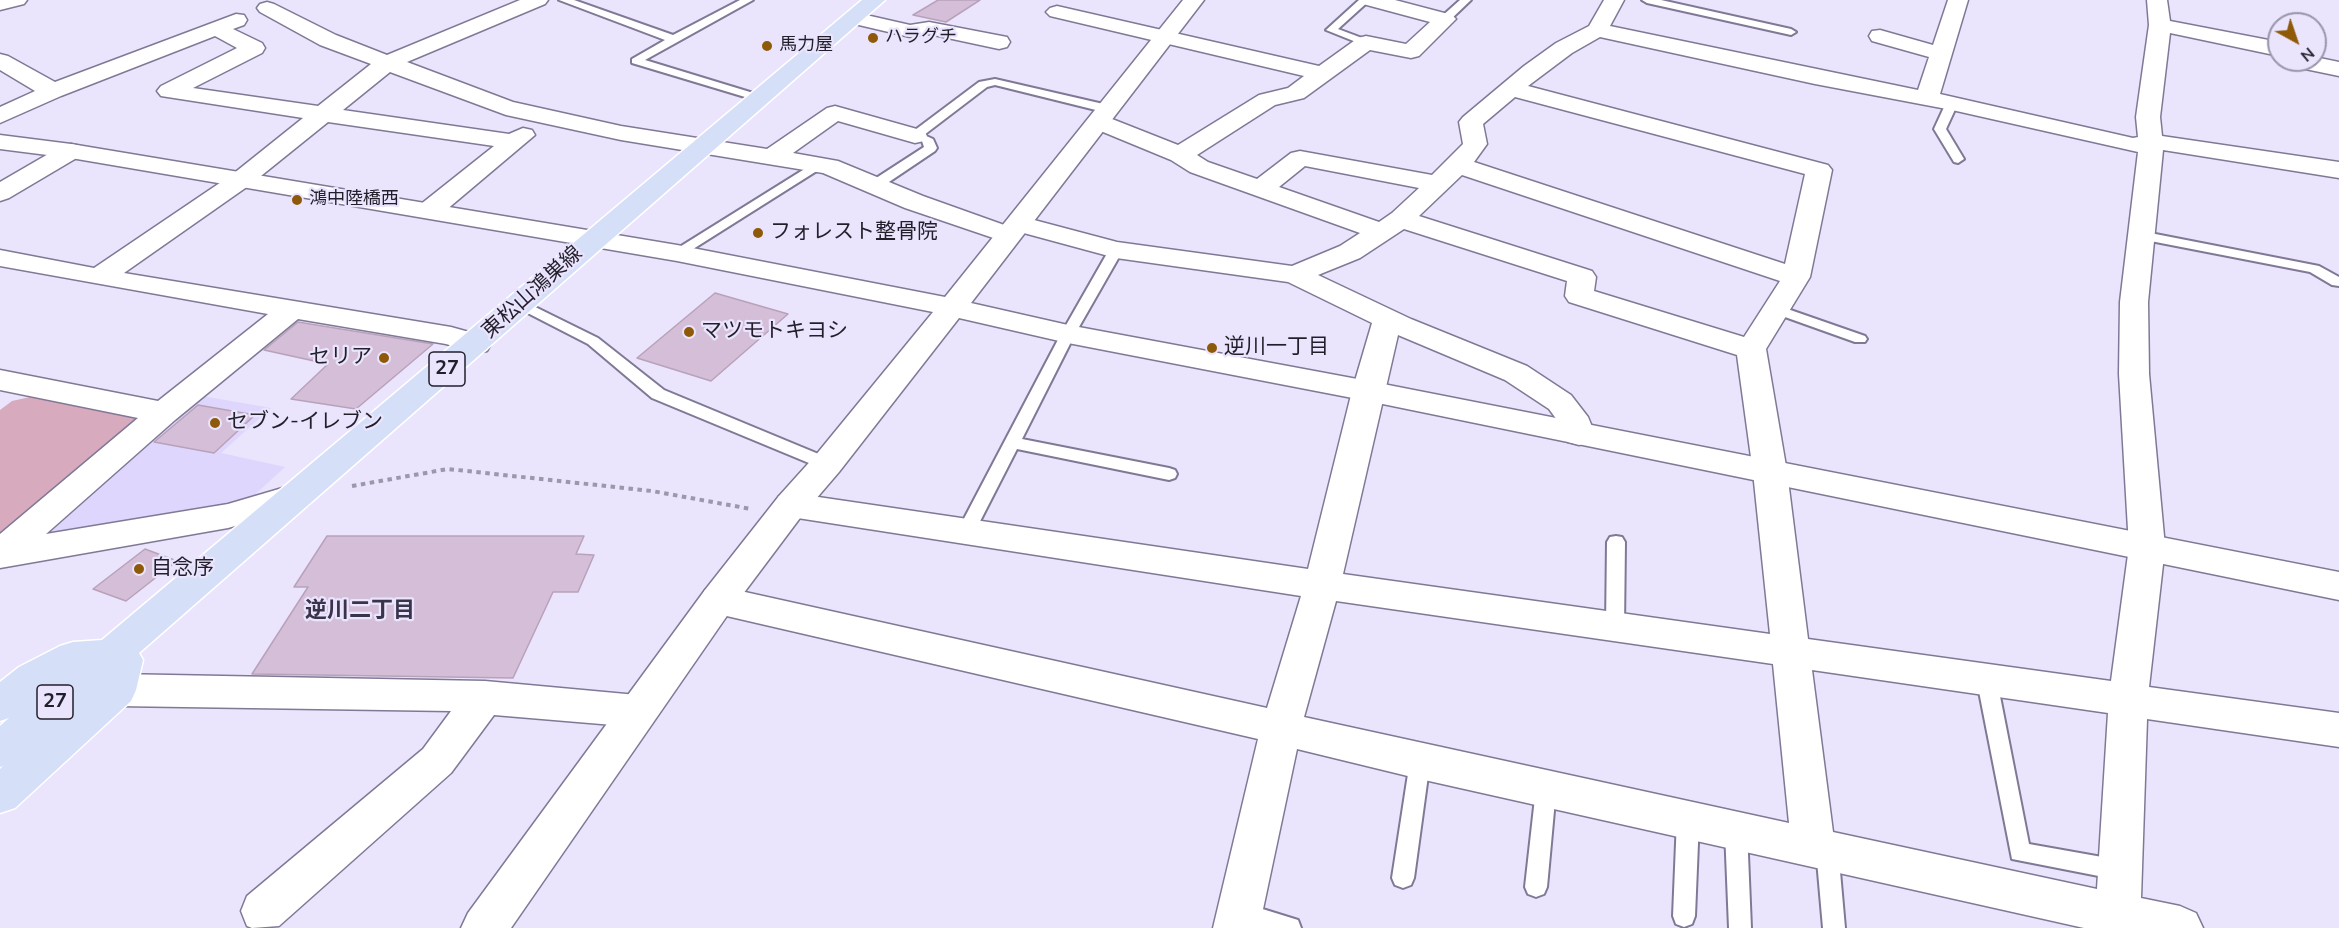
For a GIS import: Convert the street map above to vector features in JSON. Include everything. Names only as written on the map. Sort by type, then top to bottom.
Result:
[{"type":"main road","name":"東松山鴻巣線","points":[[0,750],[114,673],[296,496],[875,0]]},
{"type":"main road","points":[[0,705],[33,678],[73,657],[114,673],[0,795]]},
{"type":"street","points":[[99,277],[242,179],[388,62],[538,0]]},
{"type":"street","points":[[484,928],[718,600],[1194,0]]},
{"type":"street","points":[[1370,0],[1445,19]]},
{"type":"street","points":[[1295,274],[1350,252],[1392,226],[1448,175],[1475,144],[1471,122],[1564,48],[1597,30],[1614,0]]},
{"type":"street","points":[[1927,98],[1958,0]]},
{"type":"street","points":[[2119,921],[2119,870],[2128,701],[2148,547],[2134,374],[2134,302],[2151,145],[2148,117],[2160,25],[2157,0]]},
{"type":"street","points":[[0,116],[53,90],[277,4],[328,40],[506,108],[621,133],[774,155],[829,166],[914,202],[1013,229],[1116,250],[1295,274],[1388,319],[1516,374],[1560,402],[1572,417],[1579,434]]},
{"type":"street","points":[[1057,12],[1323,74]]},
{"type":"street","points":[[853,18],[910,31],[929,28],[999,42]]},
{"type":"street","points":[[1180,155],[1267,100],[1296,93],[1366,43],[1411,51],[1445,19]]},
{"type":"street","points":[[2160,25],[2267,47]]},
{"type":"street","points":[[216,28],[254,48],[169,91],[513,142]]},
{"type":"street","points":[[1597,30],[1815,77],[1952,103],[2133,145],[2163,143],[2339,170]]},
{"type":"street","points":[[1880,36],[1941,54]]},
{"type":"street","points":[[0,61],[53,90]]},
{"type":"street","points":[[1511,89],[1819,170],[1796,277],[1751,349],[1770,472],[1792,653],[1820,848]]},
{"type":"street","points":[[774,155],[835,113],[915,136]]},
{"type":"street","points":[[1103,116],[1199,167],[1260,189],[1582,278],[1579,296],[1751,349]]},
{"type":"street","points":[[430,210],[545,117]]},
{"type":"street","points":[[0,142],[71,151],[242,179],[677,253],[950,307],[1068,334],[2339,586]]},
{"type":"street","points":[[0,193],[71,151]]},
{"type":"street","points":[[1260,189],[1300,158],[1448,175],[1796,277]]},
{"type":"street","points":[[0,258],[99,277],[451,336],[476,344]]},
{"type":"street","points":[[3,555],[12,544],[164,413],[293,309]]},
{"type":"street","points":[[1238,921],[1281,728],[1323,585],[1368,392],[1388,319]]},
{"type":"street","points":[[0,403],[12,382],[164,413]]},
{"type":"street","points":[[3,555],[228,516],[296,496]]},
{"type":"street","points":[[788,510],[966,532],[1792,653],[2339,730]]},
{"type":"street","points":[[718,600],[1420,761],[1820,848],[2119,921],[2180,928]]},
{"type":"street","points":[[114,673],[449,695],[637,711]]},
{"type":"street","points":[[263,911],[437,761],[485,698]]},
{"type":"lane","points":[[564,0],[674,39]]},
{"type":"lane","points":[[748,0],[636,61],[759,98]]},
{"type":"lane","points":[[1365,0],[1330,30],[1366,43]]},
{"type":"lane","points":[[1445,19],[1467,0]]},
{"type":"lane","points":[[1647,0],[1791,32]]},
{"type":"lane","points":[[915,136],[983,84],[995,82],[1103,116]]},
{"type":"lane","points":[[1952,103],[1940,129],[1958,159]]},
{"type":"lane","points":[[875,185],[931,148],[927,139],[915,136]]},
{"type":"lane","points":[[677,253],[819,164]]},
{"type":"lane","points":[[2140,235],[2314,269],[2337,282]]},
{"type":"lane","points":[[966,532],[1068,334],[1116,250]]},
{"type":"lane","points":[[521,304],[593,341],[658,394],[827,464]]},
{"type":"lane","points":[[1776,309],[1860,339]]},
{"type":"lane","points":[[1012,443],[1169,474]]},
{"type":"lane","points":[[1615,627],[1616,542]]},
{"type":"lane","points":[[1987,681],[2020,852],[2119,870]]},
{"type":"lane","points":[[1403,878],[1420,761]]},
{"type":"lane","points":[[1536,887],[1546,789]]},
{"type":"lane","points":[[1684,916],[1688,819]]},
{"type":"lane","points":[[1736,830],[1740,928]]},
{"type":"lane","points":[[1820,848],[1834,928]]},
{"type":"lane","points":[[1238,921],[1290,928]]},
{"type":"path","points":[[296,496],[448,469],[652,491],[788,510]]},
{"type":"shaded area","points":[[202,396],[271,408],[221,453],[285,467],[247,502],[34,544]]},
{"type":"shaded area","points":[[30,397],[141,419],[0,542],[0,410],[12,401]]},
{"type":"building","points":[[938,0],[980,0],[946,22],[913,15]]},
{"type":"building","points":[[715,293],[788,314],[711,381],[637,358]]},
{"type":"building","points":[[298,322],[433,344],[356,409],[291,399],[328,364],[264,350]]},
{"type":"building","points":[[198,405],[255,415],[214,453],[154,442]]},
{"type":"building","points":[[327,536],[584,536],[576,554],[594,555],[578,592],[553,592],[513,678],[252,674],[308,587],[294,587]]},
{"type":"building","points":[[145,549],[177,561],[126,601],[93,589]]},
{"type":"place","name":"ハラグチ","points":[[873,38]]},
{"type":"place","name":"馬力屋","points":[[767,46]]},
{"type":"place","name":"鴻中陸橋西","points":[[297,200]]},
{"type":"place","name":"フォレスト整骨院","points":[[758,233]]},
{"type":"place","name":"マツモトキヨシ","points":[[689,332]]},
{"type":"place","name":"逆川一丁目","points":[[1212,348]]},
{"type":"place","name":"セリア","points":[[384,358]]},
{"type":"place","name":"セブン-イレブン","points":[[215,423]]},
{"type":"place","name":"自念序","points":[[139,569]]},
{"type":"district","name":"逆川二丁目","points":[[360,612]]}]
